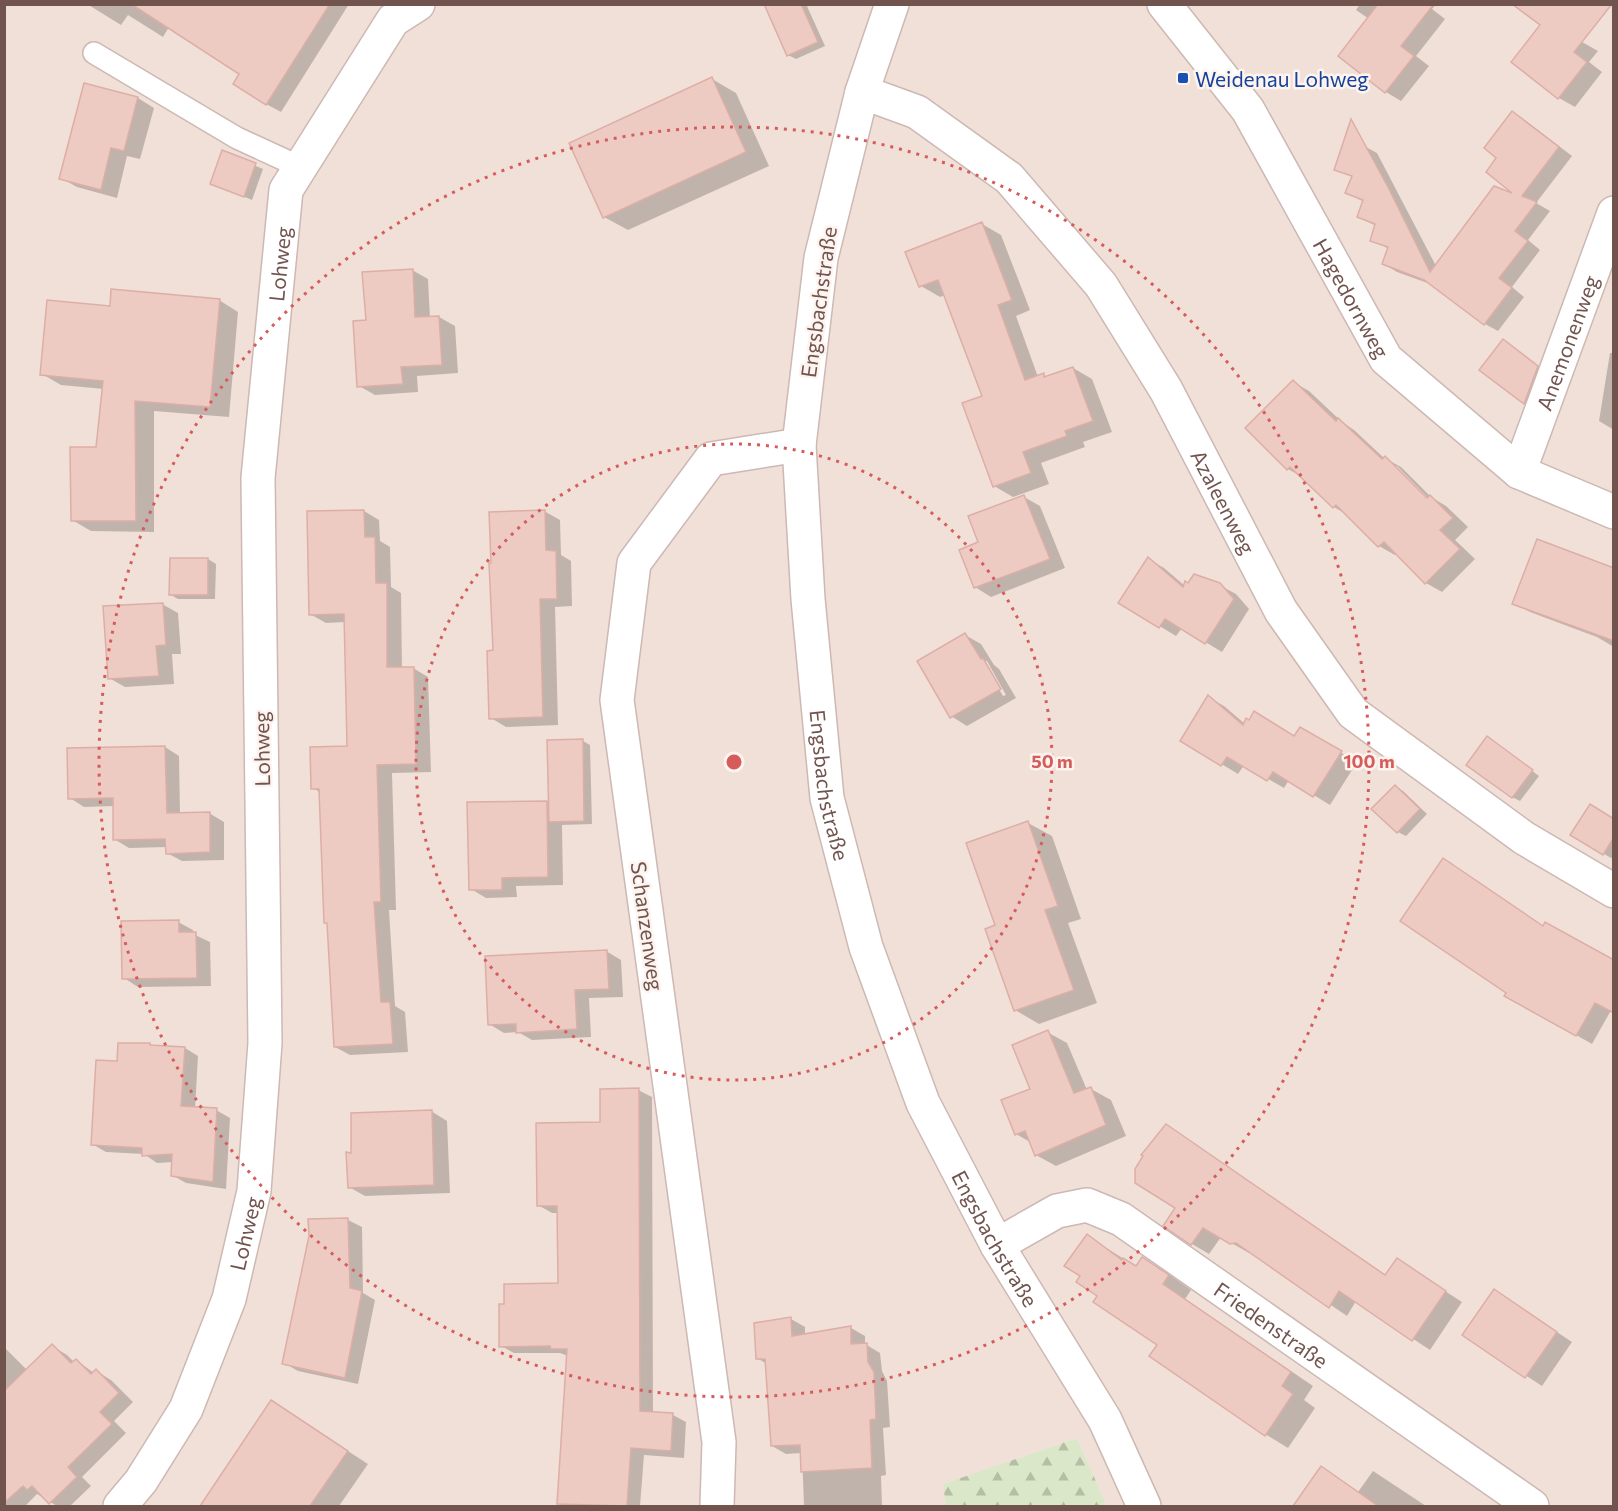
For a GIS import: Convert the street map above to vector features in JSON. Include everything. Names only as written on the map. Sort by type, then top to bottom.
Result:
[{"type":"street","name":"Lohweg","points":[[120,1506],[141,1481],[186,1409],[229,1299],[254,1191],[265,1043],[258,478],[286,190],[393,20],[418,4]]},
{"type":"street","name":"Engsbachstraße","points":[[892,4],[862,92],[821,258],[799,445],[808,599],[827,798],[866,947],[922,1103],[997,1245],[1105,1420],[1144,1506]]},
{"type":"street","name":"Hagedornweg","points":[[1164,4],[1248,110],[1386,359],[1519,472],[1614,512]]},
{"type":"street","name":"Azaleenweg","points":[[862,92],[917,112],[1009,178],[1101,285],[1166,390],[1281,611],[1353,713],[1524,838],[1614,891]]},
{"type":"street","name":"Anemonenweg","points":[[1519,472],[1614,213]]},
{"type":"street","name":"Schanzenweg","points":[[717,1506],[719,1442],[617,700],[634,563],[711,459],[799,445]]},
{"type":"street","name":"Friedenstraße","points":[[997,1245],[1057,1211],[1087,1205],[1121,1219],[1532,1506]]},
{"type":"lane","points":[[94,53],[237,138],[300,167]]},
{"type":"shaded area","points":[[5,5],[1613,5],[1613,1506],[1107,1506],[1077,1438],[944,1484],[946,1506],[5,1506]]},
{"type":"green space","points":[[1077,1438],[1107,1506],[946,1506],[943,1484]]},
{"type":"building","points":[[131,4],[330,4],[266,105],[233,84],[239,74]]},
{"type":"building","points":[[764,4],[801,4],[818,42],[787,56]]},
{"type":"building","points":[[1378,4],[1434,4],[1401,46],[1414,56],[1385,93],[1338,56]]},
{"type":"building","points":[[1512,4],[1612,4],[1574,52],[1587,62],[1558,99],[1511,62],[1540,25]]},
{"type":"building","points":[[712,77],[746,152],[603,218],[569,143]]},
{"type":"building","points":[[84,83],[138,97],[124,151],[111,148],[101,190],[59,179]]},
{"type":"building","points":[[1512,111],[1559,147],[1522,196],[1537,202],[1515,231],[1528,241],[1499,278],[1512,288],[1484,325],[1424,280],[1382,264],[1388,247],[1370,241],[1375,224],[1357,217],[1363,200],[1345,193],[1352,176],[1334,170],[1351,119],[1430,272],[1494,186],[1512,193],[1486,172],[1496,158],[1484,148]]},
{"type":"building","points":[[222,150],[256,163],[244,197],[210,184]]},
{"type":"building","points":[[982,222],[1012,300],[998,305],[1025,380],[1044,373],[1044,377],[1073,367],[1093,421],[1065,431],[1067,436],[1023,452],[1031,473],[993,487],[962,403],[982,396],[938,280],[919,287],[905,252]]},
{"type":"building","points":[[413,269],[415,317],[439,316],[442,365],[401,367],[403,384],[357,387],[353,321],[366,320],[362,272]]},
{"type":"building","points":[[111,289],[220,299],[210,407],[135,401],[136,521],[71,521],[70,447],[96,447],[103,381],[40,375],[47,300],[110,306]]},
{"type":"building","points":[[1503,339],[1538,366],[1524,404],[1479,370]]},
{"type":"building","points":[[1293,380],[1336,421],[1338,418],[1382,459],[1385,456],[1427,498],[1430,495],[1453,518],[1440,530],[1460,549],[1425,584],[1384,542],[1378,547],[1336,505],[1333,508],[1290,467],[1287,470],[1245,428]]},
{"type":"building","points":[[1024,495],[1050,559],[974,588],[959,550],[978,542],[968,516]]},
{"type":"building","points":[[364,510],[365,537],[375,537],[376,583],[387,583],[387,667],[414,667],[416,764],[377,765],[381,902],[374,902],[381,1002],[390,1002],[393,1044],[334,1047],[327,923],[324,923],[319,789],[311,789],[310,747],[347,746],[344,614],[309,615],[307,511]]},
{"type":"building","points":[[545,510],[546,550],[556,551],[557,599],[540,599],[543,717],[489,719],[487,651],[493,650],[489,512]]},
{"type":"building","points":[[1537,539],[1614,568],[1614,641],[1512,604]]},
{"type":"building","points":[[1148,557],[1183,587],[1185,581],[1188,583],[1194,574],[1220,583],[1234,599],[1205,644],[1165,619],[1159,628],[1118,603]]},
{"type":"building","points":[[170,558],[208,558],[208,595],[169,595]]},
{"type":"building","points":[[163,603],[166,645],[156,646],[159,676],[108,679],[103,606]]},
{"type":"building","points":[[965,633],[1001,689],[950,718],[917,661]]},
{"type":"building","points":[[1208,695],[1243,725],[1246,718],[1249,720],[1254,711],[1294,736],[1300,727],[1342,751],[1313,797],[1273,772],[1267,781],[1227,757],[1221,766],[1180,741]]},
{"type":"building","points":[[1487,736],[1533,770],[1512,798],[1466,765]]},
{"type":"building","points":[[583,739],[584,821],[549,822],[547,740]]},
{"type":"building","points":[[165,746],[167,813],[210,812],[210,852],[166,854],[165,839],[113,840],[113,798],[68,799],[67,748]]},
{"type":"building","points":[[1395,785],[1420,809],[1397,833],[1371,809]]},
{"type":"building","points":[[547,801],[548,877],[502,878],[502,890],[469,890],[467,802]]},
{"type":"building","points":[[1590,804],[1614,819],[1614,837],[1603,855],[1570,835]]},
{"type":"building","points":[[1028,821],[1058,906],[1045,910],[1074,990],[1014,1011],[985,929],[995,925],[966,843]]},
{"type":"building","points":[[1443,858],[1543,926],[1545,922],[1614,960],[1614,1013],[1595,1003],[1576,1036],[1504,996],[1506,993],[1400,921]]},
{"type":"building","points":[[179,920],[179,932],[196,932],[197,978],[122,979],[121,921]]},
{"type":"building","points":[[607,950],[609,989],[575,990],[577,1029],[516,1033],[516,1024],[488,1025],[485,956]]},
{"type":"building","points":[[1048,1030],[1074,1093],[1091,1087],[1106,1125],[1035,1156],[1025,1131],[1015,1135],[1001,1100],[1030,1089],[1012,1045]]},
{"type":"building","points":[[118,1043],[150,1043],[150,1045],[185,1047],[181,1106],[217,1108],[213,1182],[171,1176],[172,1154],[142,1156],[142,1148],[91,1145],[96,1060],[117,1061]]},
{"type":"building","points":[[639,1088],[640,1411],[673,1413],[671,1451],[631,1448],[627,1506],[557,1504],[567,1349],[551,1349],[550,1346],[499,1347],[499,1304],[504,1304],[504,1284],[558,1283],[557,1206],[537,1206],[536,1123],[600,1122],[600,1089]]},
{"type":"building","points":[[432,1110],[434,1185],[348,1188],[346,1152],[351,1153],[351,1113]]},
{"type":"building","points":[[1166,1124],[1385,1275],[1397,1258],[1446,1291],[1412,1341],[1339,1291],[1329,1308],[1236,1243],[1230,1244],[1203,1228],[1191,1245],[1163,1226],[1175,1208],[1135,1183],[1135,1169],[1143,1156],[1141,1155]]},
{"type":"building","points":[[348,1218],[350,1288],[362,1291],[345,1378],[282,1364],[309,1236],[308,1219]]},
{"type":"building","points":[[1087,1234],[1122,1260],[1123,1258],[1136,1266],[1142,1257],[1169,1275],[1163,1284],[1291,1372],[1282,1386],[1293,1394],[1265,1436],[1149,1356],[1157,1345],[1093,1302],[1097,1296],[1076,1282],[1080,1276],[1064,1266]]},
{"type":"building","points":[[1494,1289],[1557,1332],[1525,1378],[1462,1335]]},
{"type":"building","points":[[791,1317],[792,1336],[851,1326],[851,1344],[867,1343],[868,1362],[874,1372],[876,1419],[870,1420],[872,1468],[801,1472],[800,1445],[771,1446],[765,1359],[756,1359],[754,1323]]},
{"type":"building","points":[[52,1344],[71,1363],[76,1359],[91,1374],[96,1369],[119,1393],[100,1412],[112,1424],[68,1467],[77,1477],[49,1504],[32,1486],[27,1490],[23,1486],[4,1503],[4,1391]]},
{"type":"building","points":[[271,1400],[348,1451],[310,1506],[200,1506]]},
{"type":"building","points":[[1321,1466],[1378,1506],[1293,1506]]},
{"type":"place","name":"Weidenau Lohweg","points":[[1183,78]]}]
